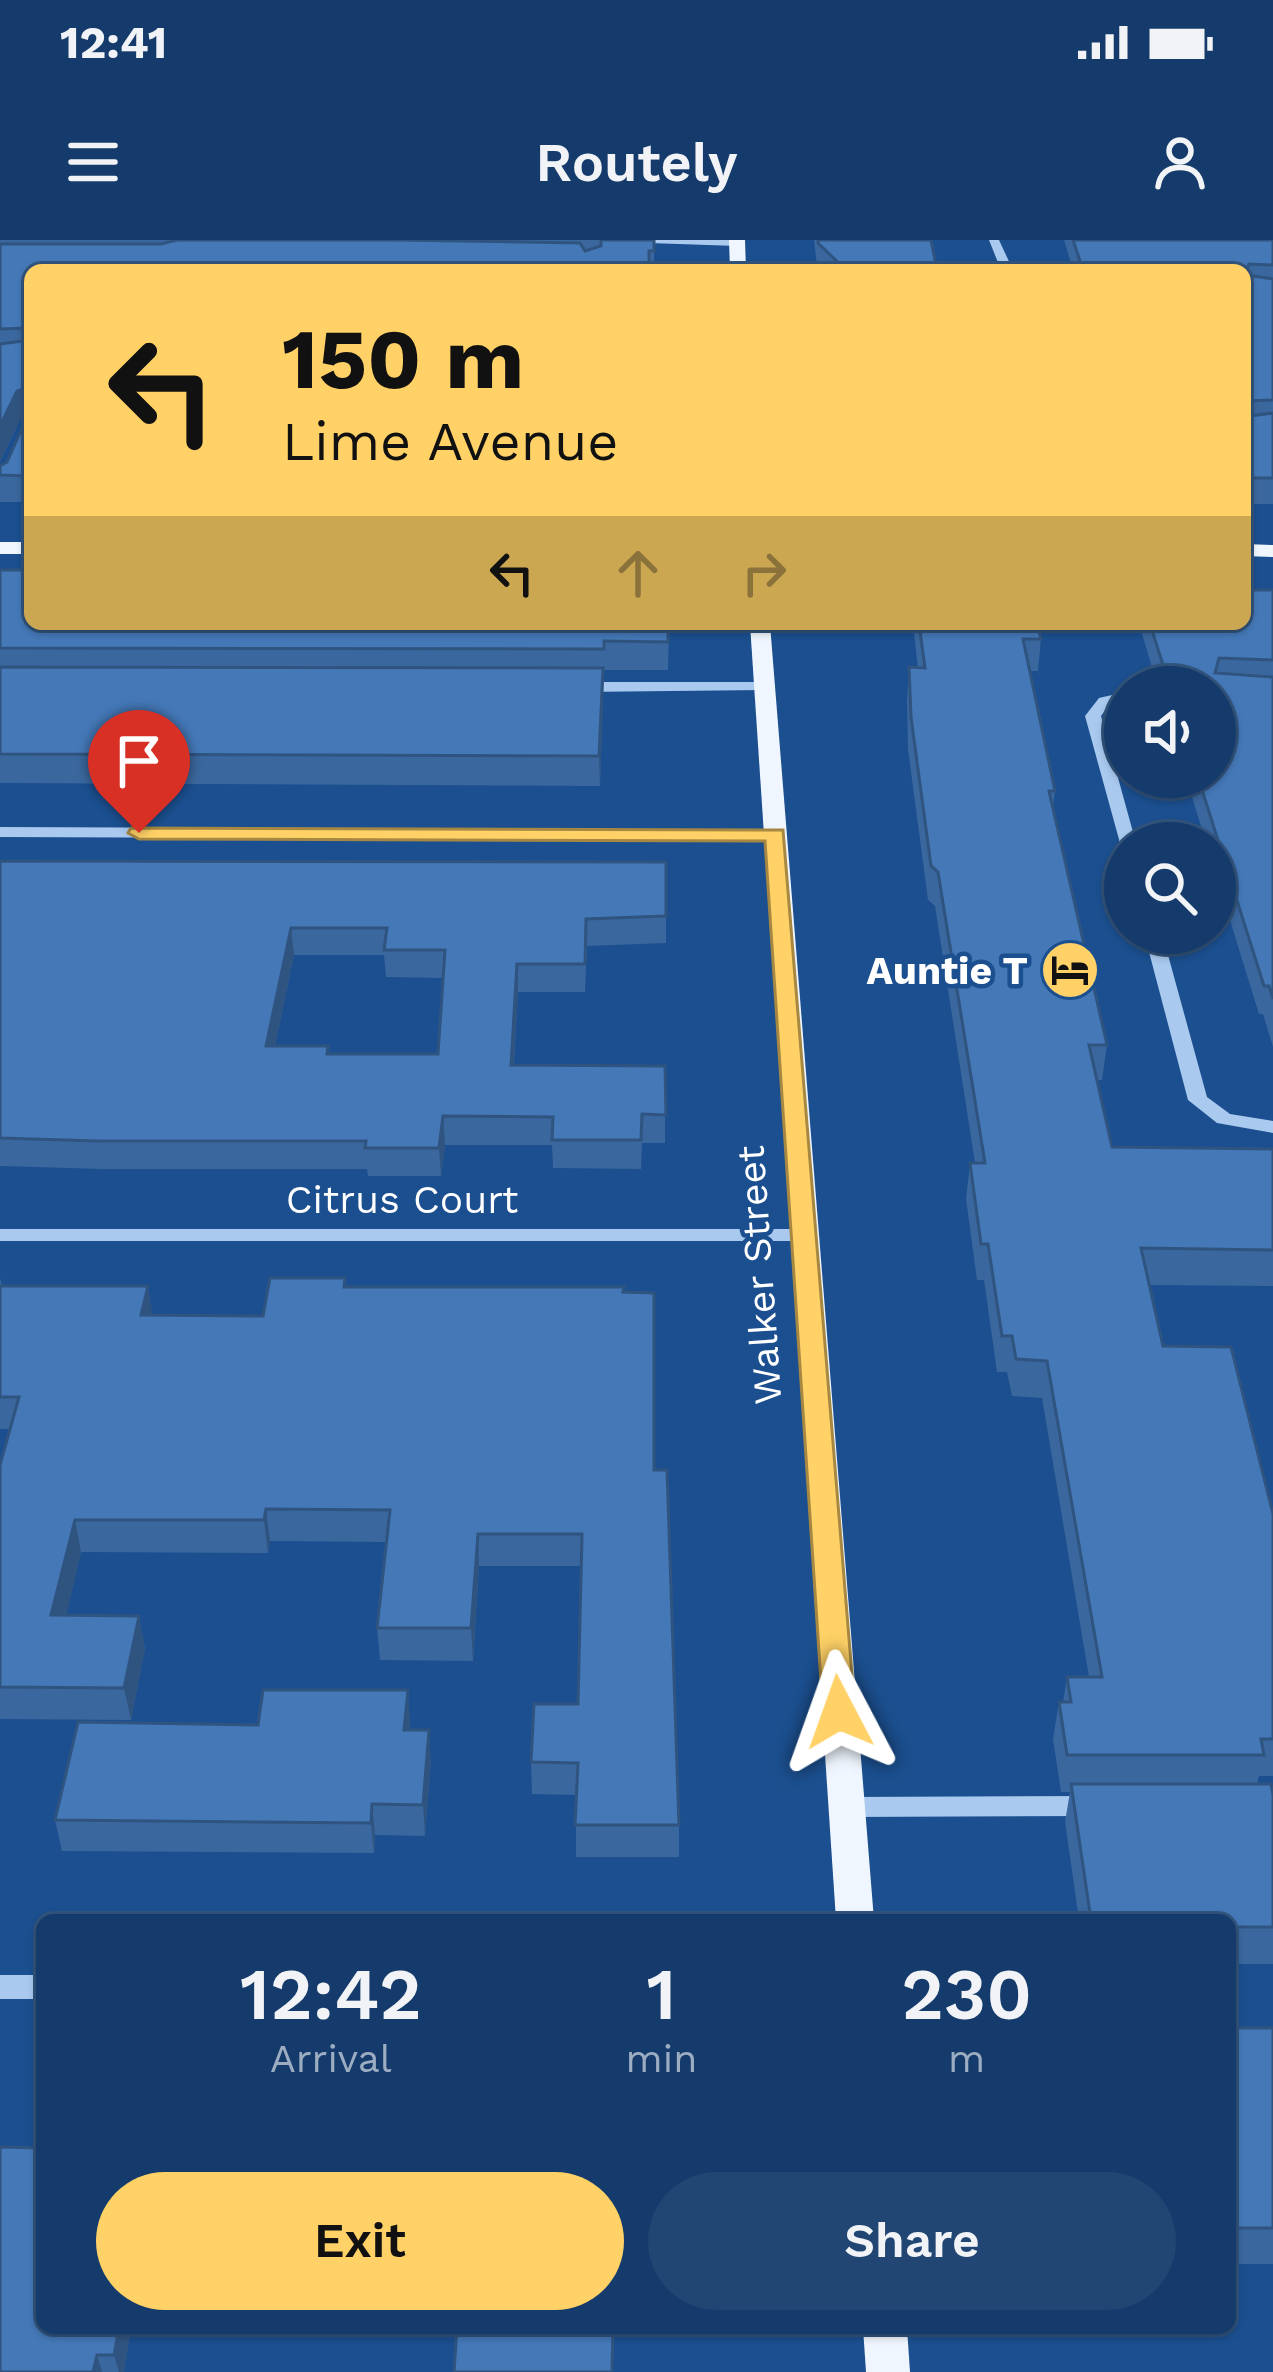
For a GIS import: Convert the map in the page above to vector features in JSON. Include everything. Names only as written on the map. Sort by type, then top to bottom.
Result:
[{"type":"main road","name":"Walker Street","points":[[760,630],[855,1914]]},
{"type":"main road","points":[[885,2334],[888,2372]]},
{"type":"street","points":[[649,240],[737,242]]},
{"type":"street","points":[[549,687],[764,687]]},
{"type":"street","points":[[1104,702],[1093,716],[1104,756]]},
{"type":"street","points":[[0,832],[775,835]]},
{"type":"street","points":[[1159,954],[1198,1100],[1224,1119],[1273,1127]]},
{"type":"street","name":"Citrus Court","points":[[0,1235],[805,1235]]},
{"type":"street","points":[[846,1807],[1117,1806]]},
{"type":"street","points":[[0,1987],[36,1987]]},
{"type":"building","points":[[177,240],[580,243],[585,251],[601,246],[601,240],[654,240],[654,251],[649,251],[649,264],[24,264],[24,328],[0,329],[0,244],[161,244]]},
{"type":"building","points":[[931,240],[936,264],[840,264],[818,243]]},
{"type":"building","points":[[1073,240],[1273,240],[1273,265],[1081,264]]},
{"type":"building","points":[[1251,276],[1273,279],[1273,400],[1251,401]]},
{"type":"building","points":[[24,341],[24,389],[17,391],[0,426],[0,344]]},
{"type":"building","points":[[1273,413],[1273,478],[1251,478],[1251,416]]},
{"type":"building","points":[[24,424],[24,476],[0,475],[0,466],[7,462]]},
{"type":"building","points":[[0,570],[24,570],[24,630],[668,630],[668,642],[604,641],[604,649],[0,648]]},
{"type":"building","points":[[1251,590],[1273,590],[1273,660],[1219,658],[1217,666],[1163,666],[1152,630],[1251,630]]},
{"type":"building","points":[[920,630],[1039,630],[1041,639],[1023,639],[1055,791],[1049,791],[1107,1045],[1089,1045],[1112,1147],[1273,1149],[1273,1250],[1141,1248],[1163,1346],[1231,1347],[1273,1514],[1273,1739],[1261,1739],[1264,1755],[1067,1755],[1059,1702],[1071,1702],[1067,1677],[1102,1677],[1047,1361],[1016,1359],[1012,1336],[1002,1336],[988,1244],[981,1244],[970,1163],[985,1163],[938,872],[931,866],[911,717],[909,667],[925,668]]},
{"type":"building","points":[[0,667],[603,668],[599,756],[0,754]]},
{"type":"building","points":[[1236,674],[1273,677],[1273,999],[1269,986],[1264,986],[1236,897],[1236,822],[1212,822],[1205,798],[1236,798]]},
{"type":"building","points":[[0,861],[666,862],[666,916],[586,919],[585,964],[517,964],[511,1065],[665,1066],[666,1115],[642,1114],[641,1140],[552,1140],[553,1117],[443,1116],[439,1148],[365,1148],[366,1141],[0,1138]],"holes":[[[291,928],[387,928],[384,950],[445,950],[438,1054],[327,1054],[328,1046],[266,1046]]]},
{"type":"building","points":[[270,1278],[345,1278],[344,1287],[624,1287],[623,1292],[654,1293],[654,1470],[667,1470],[679,1825],[575,1825],[578,1763],[531,1762],[534,1704],[578,1704],[582,1534],[478,1534],[471,1628],[377,1628],[390,1510],[266,1509],[264,1520],[75,1520],[51,1615],[139,1616],[124,1688],[0,1687],[0,1465],[19,1397],[0,1397],[0,1286],[148,1286],[141,1315],[263,1316]]},
{"type":"building","points":[[263,1690],[408,1690],[404,1730],[429,1730],[423,1805],[372,1804],[371,1823],[55,1820],[78,1722],[258,1725]]},
{"type":"building","points":[[1071,1784],[1271,1784],[1273,1927],[1236,1927],[1236,1914],[1090,1914]]},
{"type":"building","points":[[1236,2028],[1273,2028],[1273,2228],[1236,2228]]},
{"type":"building","points":[[0,2147],[36,2148],[36,2334],[118,2334],[114,2355],[97,2355],[93,2372],[0,2372]]},
{"type":"building","points":[[457,2334],[613,2334],[612,2372],[454,2372]]},
{"type":"place","name":"Auntie T","points":[[1070,970]]},
{"type":"route","points":[[139,833],[775,835],[839,1712]]}]
